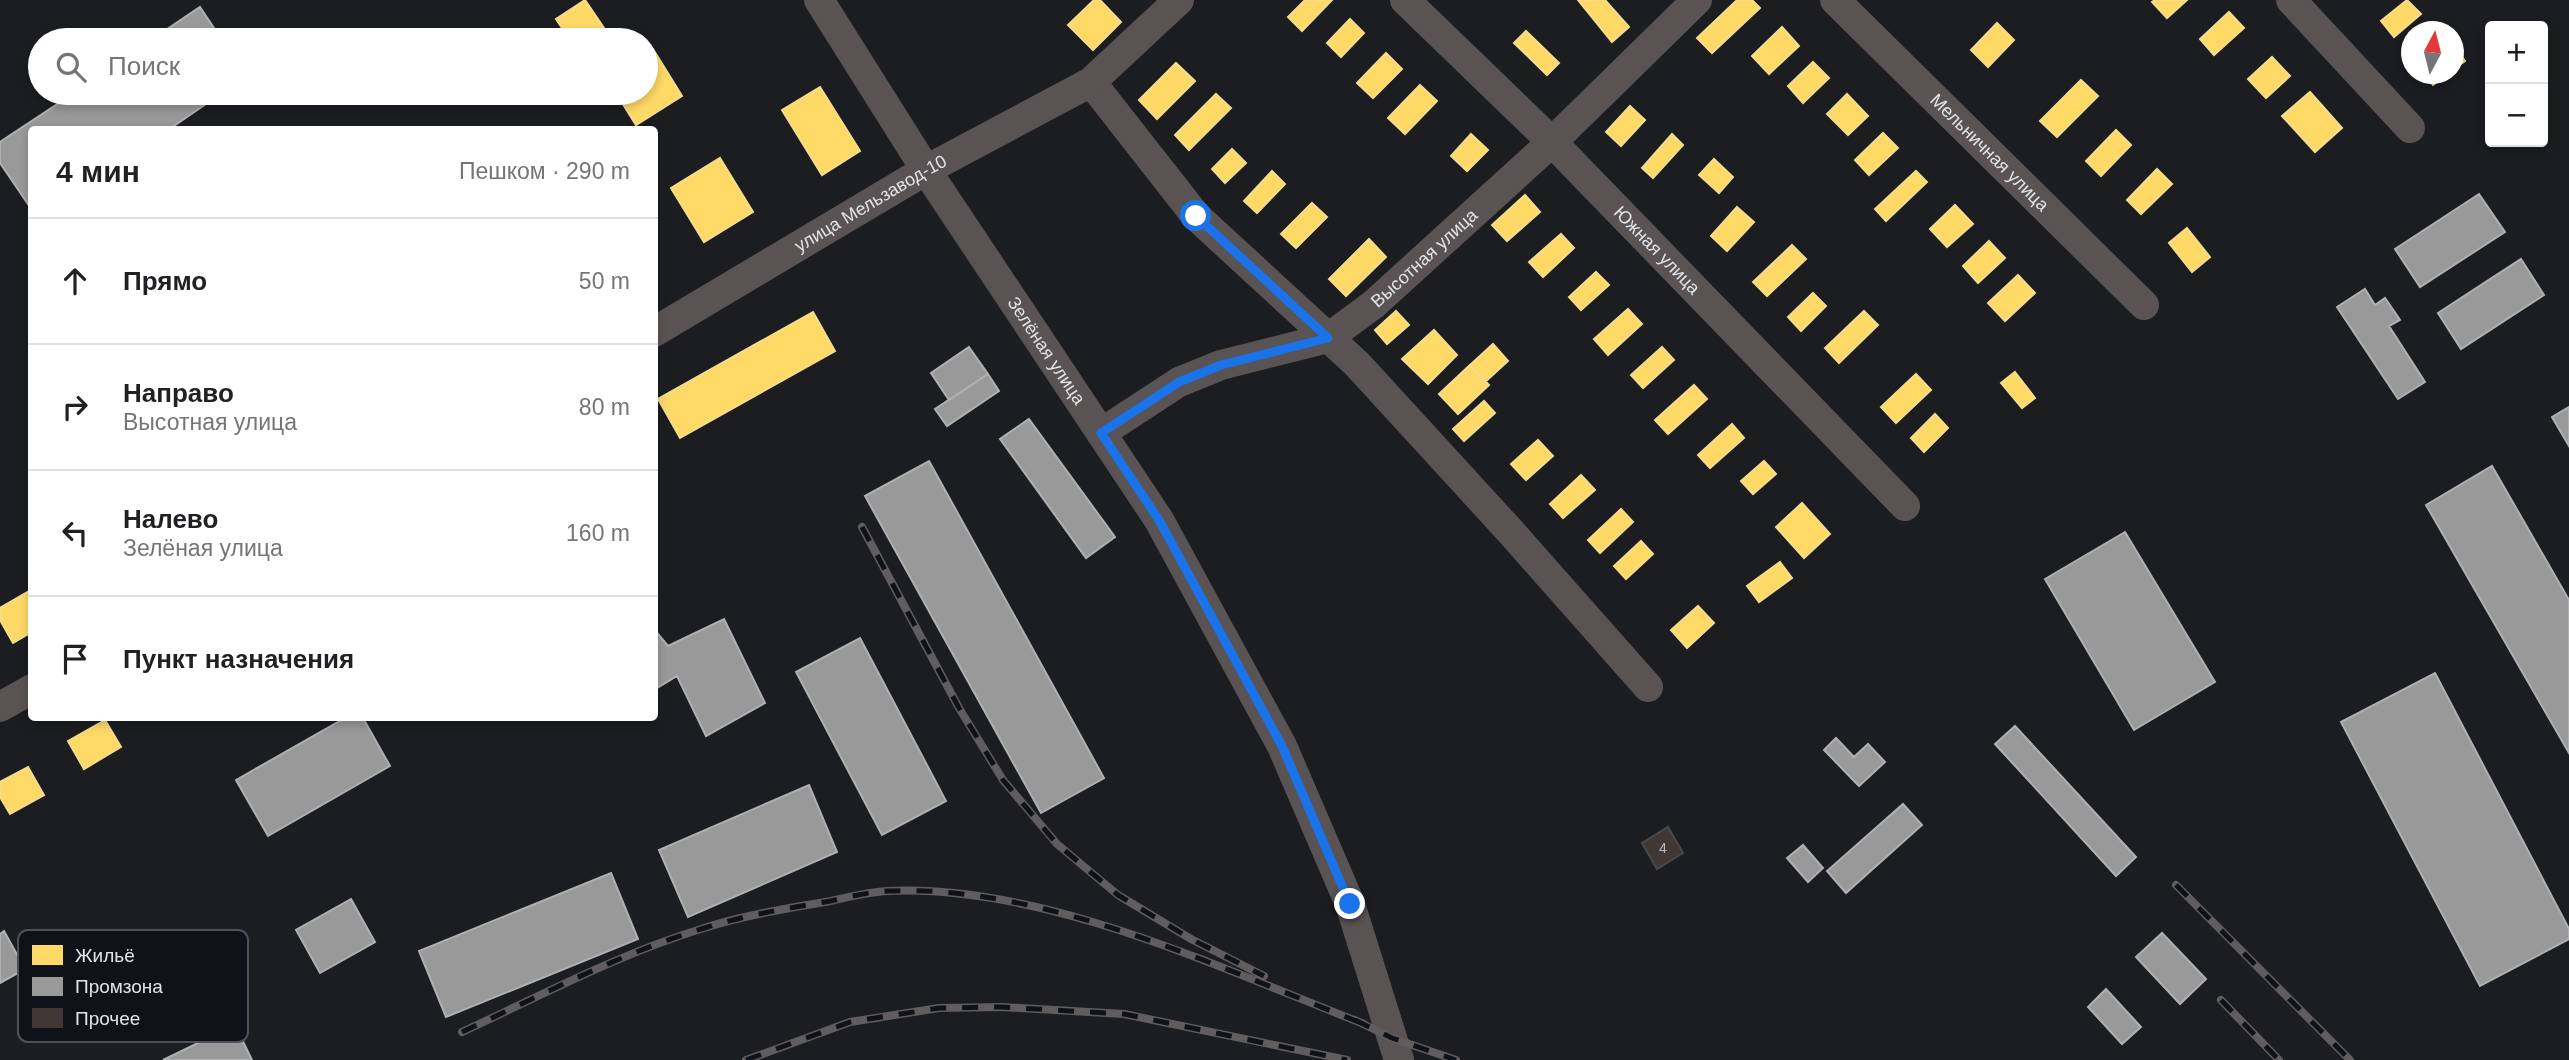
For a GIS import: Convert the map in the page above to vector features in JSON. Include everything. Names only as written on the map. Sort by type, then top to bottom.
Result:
[{"type":"street","name":"Зелёная улица","points":[[819,0],[926,170],[1159,520],[1282,746],[1350,904],[1399,1060]]},
{"type":"street","name":"улица Мельзавод-10","points":[[658,330],[926,170],[1091,82],[1179,0]]},
{"type":"street","name":"Южная улица","points":[[1405,0],[1552,142],[1905,506]]},
{"type":"street","name":"Высотная улица","points":[[1101,433],[1179,382],[1221,365],[1328,338],[1374,304],[1552,142],[1697,0]]},
{"type":"street","name":"Мельничная улица","points":[[1835,0],[2144,305]]},
{"type":"street","points":[[2291,0],[2410,128]]},
{"type":"street","points":[[1091,82],[1196,216],[1357,365],[1501,521],[1648,687]]},
{"type":"street","points":[[0,707],[28,691]]},
{"type":"building: Жильё","points":[[585,0],[604,28],[562,28],[556,19]]},
{"type":"building: Жильё","points":[[1094,0],[1100,0],[1121,22],[1093,50],[1068,25]]},
{"type":"building: Жильё","points":[[1305,0],[1332,0],[1302,31],[1288,17]]},
{"type":"building: Жильё","points":[[1578,0],[1605,0],[1629,27],[1612,42]]},
{"type":"building: Жильё","points":[[1737,0],[1752,0],[1760,8],[1712,53],[1697,38]]},
{"type":"building: Жильё","points":[[2187,0],[2167,18],[2152,2]]},
{"type":"building: Жильё","points":[[2407,0],[2421,14],[2413,21],[2401,21],[2401,31],[2394,37],[2381,21]]},
{"type":"building: Жильё","points":[[2229,12],[2244,28],[2214,55],[2200,39]]},
{"type":"building: Жильё","points":[[1350,19],[1364,33],[1341,57],[1327,43]]},
{"type":"building: Жильё","points":[[1997,23],[2014,40],[1988,67],[1971,50]]},
{"type":"building: Жильё","points":[[1782,27],[1799,46],[1769,74],[1752,56]]},
{"type":"building: Жильё","points":[[1526,31],[1559,63],[1547,75],[1514,43]]},
{"type":"building: Жильё","points":[[1386,53],[1402,69],[1373,98],[1357,83]]},
{"type":"building: Жильё","points":[[658,57],[682,96],[636,125],[624,105],[658,105]]},
{"type":"building: Жильё","points":[[2272,57],[2290,76],[2266,98],[2248,79]]},
{"type":"building: Жильё","points":[[1813,62],[1829,78],[1803,103],[1788,86]]},
{"type":"building: Жильё","points":[[1176,63],[1195,81],[1157,119],[1139,100]]},
{"type":"building: Жильё","points":[[2081,80],[2098,96],[2057,137],[2040,121]]},
{"type":"building: Жильё","points":[[1420,85],[1437,101],[1405,134],[1388,118]]},
{"type":"building: Жильё","points":[[820,87],[860,151],[822,175],[782,110]]},
{"type":"building: Жильё","points":[[2310,92],[2342,128],[2315,152],[2282,116]]},
{"type":"building: Жильё","points":[[1216,94],[1231,108],[1189,150],[1175,135]]},
{"type":"building: Жильё","points":[[1847,94],[1868,116],[1848,135],[1827,114]]},
{"type":"building: Жильё","points":[[1630,106],[1645,120],[1621,146],[1606,132]]},
{"type":"building: Жильё","points":[[2116,130],[2131,145],[2101,176],[2086,161]]},
{"type":"building: Жильё","points":[[1883,133],[1898,148],[1869,175],[1855,160]]},
{"type":"building: Жильё","points":[[1471,134],[1488,150],[1467,171],[1451,156]]},
{"type":"building: Жильё","points":[[1672,134],[1683,145],[1653,178],[1642,168]]},
{"type":"building: Жильё","points":[[1232,149],[1246,163],[1225,183],[1212,169]]},
{"type":"building: Жильё","points":[[720,158],[753,212],[704,242],[671,188]]},
{"type":"building: Жильё","points":[[1714,159],[1733,177],[1719,193],[1699,175]]},
{"type":"building: Жильё","points":[[2157,169],[2172,184],[2141,214],[2127,200]]},
{"type":"building: Жильё","points":[[1272,171],[1285,184],[1257,213],[1244,201]]},
{"type":"building: Жильё","points":[[1916,171],[1927,182],[1886,221],[1875,209]]},
{"type":"building: Жильё","points":[[1525,195],[1540,212],[1507,241],[1492,225]]},
{"type":"building: Жильё","points":[[1312,203],[1327,217],[1296,248],[1281,234]]},
{"type":"building: Жильё","points":[[1955,205],[1973,224],[1947,247],[1930,229]]},
{"type":"building: Жильё","points":[[1737,207],[1754,222],[1727,251],[1711,236]]},
{"type":"building: Жильё","points":[[2187,228],[2210,257],[2192,272],[2169,243]]},
{"type":"building: Жильё","points":[[1561,234],[1574,248],[1543,277],[1529,262]]},
{"type":"building: Жильё","points":[[1369,239],[1386,257],[1346,296],[1329,279]]},
{"type":"building: Жильё","points":[[1989,241],[2005,258],[1978,283],[1963,266]]},
{"type":"building: Жильё","points":[[1792,245],[1806,259],[1767,296],[1753,282]]},
{"type":"building: Жильё","points":[[1596,272],[1609,285],[1581,310],[1569,297]]},
{"type":"building: Жильё","points":[[2018,275],[2035,293],[2005,321],[1988,303]]},
{"type":"building: Жильё","points":[[1813,293],[1826,306],[1801,331],[1788,317]]},
{"type":"building: Жильё","points":[[1628,309],[1642,324],[1608,355],[1594,339]]},
{"type":"building: Жильё","points":[[1396,311],[1409,325],[1387,344],[1375,330]]},
{"type":"building: Жильё","points":[[1864,311],[1878,325],[1839,363],[1825,348]]},
{"type":"building: Жильё","points":[[813,312],[835,351],[680,438],[658,399]]},
{"type":"building: Жильё","points":[[1434,330],[1457,355],[1428,384],[1402,359]]},
{"type":"building: Жильё","points":[[1493,344],[1508,361],[1485,382],[1470,365]]},
{"type":"building: Жильё","points":[[1662,347],[1674,360],[1643,388],[1631,375]]},
{"type":"building: Жильё","points":[[1470,365],[1489,385],[1458,414],[1439,394]]},
{"type":"building: Жильё","points":[[2015,372],[2035,398],[2022,408],[2001,383]]},
{"type":"building: Жильё","points":[[1916,374],[1931,390],[1896,423],[1881,407]]},
{"type":"building: Жильё","points":[[1694,385],[1707,399],[1668,434],[1655,420]]},
{"type":"building: Жильё","points":[[1484,401],[1495,413],[1464,441],[1453,429]]},
{"type":"building: Жильё","points":[[1935,414],[1948,428],[1924,452],[1911,438]]},
{"type":"building: Жильё","points":[[1732,424],[1744,438],[1710,468],[1698,455]]},
{"type":"building: Жильё","points":[[1538,440],[1553,456],[1526,480],[1511,464]]},
{"type":"building: Жильё","points":[[1764,461],[1776,474],[1753,494],[1741,481]]},
{"type":"building: Жильё","points":[[1581,475],[1595,490],[1563,518],[1550,504]]},
{"type":"building: Жильё","points":[[1802,503],[1830,534],[1804,558],[1776,527]]},
{"type":"building: Жильё","points":[[1621,509],[1633,522],[1600,553],[1588,540]]},
{"type":"building: Жильё","points":[[1641,541],[1653,554],[1626,579],[1614,566]]},
{"type":"building: Жильё","points":[[1780,562],[1792,578],[1759,602],[1747,586]]},
{"type":"building: Жильё","points":[[28,592],[28,634],[13,643],[0,620],[0,608]]},
{"type":"building: Жильё","points":[[1698,606],[1714,623],[1687,648],[1671,630]]},
{"type":"building: Жильё","points":[[106,721],[121,747],[84,769],[68,741]]},
{"type":"building: Жильё","points":[[28,767],[44,795],[10,814],[0,797],[0,782]]},
{"type":"building: Промзона","points":[[200,7],[214,28],[169,28]]},
{"type":"building: Промзона","points":[[56,105],[204,105],[174,126],[28,126],[28,204],[0,163],[0,142]]},
{"type":"building: Промзона","points":[[2479,194],[2505,232],[2420,287],[2395,249]]},
{"type":"building: Промзона","points":[[2521,259],[2544,295],[2461,349],[2438,313]]},
{"type":"building: Промзона","points":[[2365,289],[2375,305],[2385,298],[2400,320],[2389,326],[2425,382],[2398,399],[2337,307]]},
{"type":"building: Промзона","points":[[969,347],[988,374],[949,400],[931,373]]},
{"type":"building: Промзона","points":[[988,374],[999,391],[947,426],[935,409]]},
{"type":"building: Промзона","points":[[2569,407],[2569,446],[2552,417]]},
{"type":"building: Промзона","points":[[1029,419],[1115,537],[1086,558],[1000,439]]},
{"type":"building: Промзона","points":[[929,461],[1104,778],[1041,813],[865,496]]},
{"type":"building: Промзона","points":[[2492,466],[2569,600],[2569,753],[2426,505]]},
{"type":"building: Промзона","points":[[2125,532],[2215,682],[2134,730],[2045,579]]},
{"type":"building: Промзона","points":[[724,619],[765,703],[706,736],[677,676],[658,688],[658,634],[668,646]]},
{"type":"building: Промзона","points":[[860,638],[946,801],[882,835],[796,672]]},
{"type":"building: Промзона","points":[[2435,673],[2569,929],[2569,939],[2480,986],[2341,722]]},
{"type":"building: Промзона","points":[[340,721],[365,721],[390,766],[268,836],[236,780]]},
{"type":"building: Промзона","points":[[2015,726],[2136,857],[2116,876],[1995,744]]},
{"type":"building: Промзона","points":[[1836,738],[1854,757],[1868,744],[1885,762],[1859,786],[1824,750]]},
{"type":"building: Промзона","points":[[809,785],[837,852],[688,917],[659,850]]},
{"type":"building: Промзона","points":[[1903,804],[1922,825],[1846,893],[1827,871]]},
{"type":"building: Промзона","points":[[1803,845],[1823,868],[1808,882],[1787,858]]},
{"type":"building: Промзона","points":[[611,873],[638,939],[446,1017],[419,951]]},
{"type":"building: Промзона","points":[[351,899],[375,942],[320,973],[296,930]]},
{"type":"building: Промзона","points":[[4,931],[18,956],[18,973],[0,983],[0,934]]},
{"type":"building: Промзона","points":[[2162,933],[2206,979],[2180,1004],[2136,957]]},
{"type":"building: Промзона","points":[[2106,989],[2141,1027],[2122,1044],[2088,1007]]},
{"type":"building: Промзона","points":[[200,1042],[243,1042],[252,1060],[163,1060]]},
{"type":"building: Прочее","points":[[1668,827],[1683,853],[1657,869],[1642,843]]},
{"type":"railway","points":[[862,527],[959,708],[1003,780],[1057,844],[1118,895],[1191,939],[1264,976]]},
{"type":"railway","points":[[2176,885],[2350,1060]]},
{"type":"railway","points":[[462,1032],[580,976],[670,939],[716,924],[778,910],[888,891],[947,892],[1008,901],[1069,915],[1191,955],[1364,1024]]},
{"type":"railway","points":[[2221,1000],[2279,1060]]},
{"type":"railway","points":[[746,1060],[850,1022],[939,1008],[1001,1007],[1124,1014],[1347,1060]]},
{"type":"railway","points":[[1355,1020],[1392,1038],[1456,1060]]},
{"type":"route","points":[[1196,216],[1328,338],[1221,365],[1179,382],[1101,433],[1159,520],[1282,746],[1350,904]]}]
